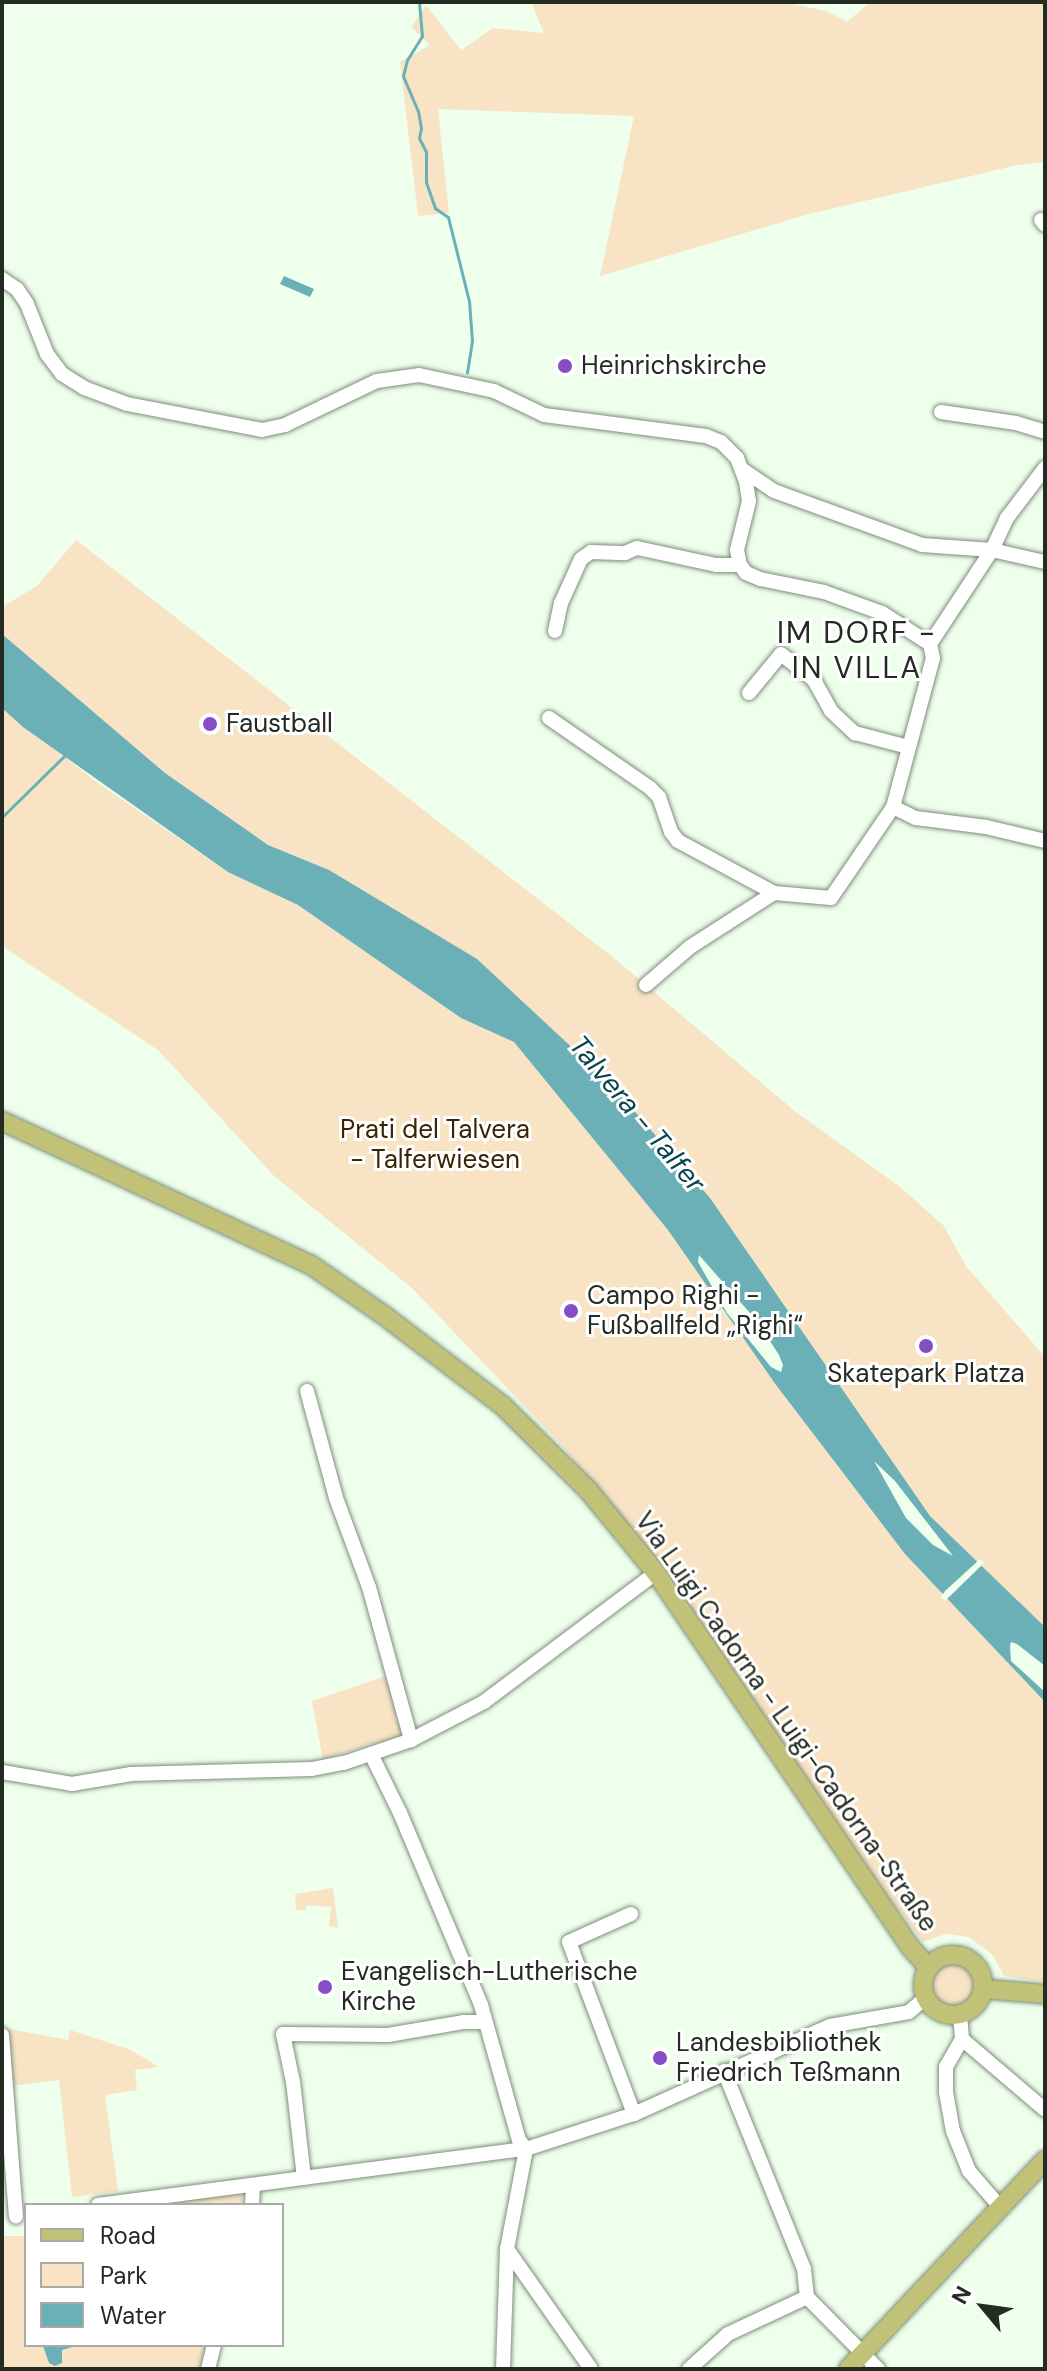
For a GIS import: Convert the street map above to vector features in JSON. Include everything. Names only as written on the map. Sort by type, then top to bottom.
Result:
[{"type":"main road","name":"Via Luigi Cadorna - Luigi-Cadorna-Straße","points":[[2,1121],[311,1265],[385,1316],[503,1406],[588,1490],[656,1573],[901,1934],[928,1967]]},
{"type":"main road","points":[[944,1956],[965,1957],[981,1974],[983,1989],[975,2007],[960,2015],[939,2012],[925,1998],[922,1985],[928,1967],[944,1956]]},
{"type":"main road","points":[[983,1989],[1045,1994]]},
{"type":"main road","points":[[848,2369],[1045,2160]]},
{"type":"street","points":[[2,279],[17,289],[27,304],[37,334],[62,374],[84,388],[127,404],[262,430],[285,425],[377,381],[419,375],[494,391],[544,415],[706,436],[721,442],[743,470],[774,491],[922,545],[992,550],[1045,562]]},
{"type":"street","points":[[941,412],[1016,423],[1045,432]]},
{"type":"street","points":[[930,644],[992,550],[1007,518],[1045,468]]},
{"type":"street","points":[[740,565],[737,550],[749,501],[743,470]]},
{"type":"street","points":[[749,501],[761,493],[774,491]]},
{"type":"street","points":[[549,718],[650,788],[659,797],[671,832],[678,841],[774,893],[831,898],[893,807],[933,658],[930,644],[882,613],[824,592],[760,579],[740,565],[716,565],[637,548],[625,553],[591,552],[581,559],[561,603],[555,631]]},
{"type":"street","points":[[749,693],[781,654],[814,680],[831,711],[855,733],[908,747]]},
{"type":"street","points":[[893,807],[916,818],[986,827],[1045,841]]},
{"type":"street","points":[[646,985],[678,955],[774,893]]},
{"type":"street","points":[[307,1391],[336,1498],[369,1587],[411,1740]]},
{"type":"street","points":[[2,1772],[72,1784],[131,1774],[312,1769],[371,1754],[411,1740],[496,1695],[656,1573]]},
{"type":"street","points":[[371,1754],[451,1930],[484,2022],[519,2140],[526,2149],[507,2249],[503,2369]]},
{"type":"street","points":[[631,1914],[569,1942],[634,2114]]},
{"type":"street","points":[[114,2203],[526,2149],[634,2114],[830,2026],[909,2012],[925,1998]]},
{"type":"street","points":[[960,2015],[962,2039],[946,2067],[946,2092],[953,2131],[969,2171],[1001,2208]]},
{"type":"street","points":[[304,2178],[293,2082],[283,2034],[388,2035],[484,2022]]},
{"type":"street","points":[[962,2039],[1045,2110]]},
{"type":"street","points":[[2,2045],[15,2216]]},
{"type":"street","points":[[724,2071],[804,2269],[807,2297],[878,2369]]},
{"type":"street","points":[[252,2203],[253,2185]]},
{"type":"street","points":[[507,2249],[591,2369]]},
{"type":"street","points":[[689,2369],[728,2334],[807,2297]]},
{"type":"street","points":[[208,2369],[214,2347]]},
{"type":"green space","points":[[531,2],[784,2],[826,11],[847,22],[870,2],[1045,2],[1045,162],[1018,165],[809,214],[600,276],[634,116],[438,109],[449,213],[418,216],[400,62],[430,45],[411,27],[426,5],[461,50],[493,28],[544,33]]},
{"type":"green space","name":"Prati del Talvera - Talferwiesen","points":[[76,540],[614,958],[796,1112],[899,1186],[944,1226],[966,1266],[1045,1357],[1045,1627],[930,1516],[710,1198],[329,870],[268,845],[165,773],[2,634],[2,607],[37,586]]},
{"type":"green space","name":"Prati del Talvera - Talferwiesen","points":[[2,708],[98,783],[228,872],[298,905],[461,1018],[514,1042],[578,1117],[668,1230],[776,1385],[905,1554],[1045,1702],[1045,1982],[1004,1976],[993,1955],[969,1937],[945,1934],[923,1942],[821,1812],[567,1451],[413,1289],[274,1176],[158,1050],[2,946]]},
{"type":"green space","points":[[386,1676],[404,1739],[371,1744],[323,1760],[312,1701]]},
{"type":"green space","points":[[333,1888],[338,1928],[329,1926],[331,1907],[307,1905],[306,1910],[296,1910],[295,1894]]},
{"type":"green space","points":[[953,1963],[969,1970],[976,1986],[969,2002],[953,2009],[937,2002],[930,1986],[937,1970]]},
{"type":"green space","points":[[5,2028],[68,2040],[70,2030],[131,2050],[159,2067],[135,2070],[137,2090],[105,2095],[118,2191],[72,2197],[59,2080],[10,2086]]},
{"type":"green space","points":[[236,2194],[241,2195],[244,2203],[168,2203]]},
{"type":"green space","points":[[2,2236],[24,2236],[24,2347],[206,2347],[200,2369],[2,2369]]},
{"type":"water","points":[[284,276],[314,289],[310,297],[280,284]]},
{"type":"water","points":[[2,634],[165,773],[268,845],[329,870],[477,959],[610,1083],[710,1198],[930,1516],[1045,1627],[1045,1666],[1017,1644],[1011,1642],[1010,1646],[1011,1661],[1045,1692],[1045,1702],[905,1554],[776,1385],[668,1230],[514,1042],[461,1018],[298,905],[228,872],[23,727],[2,708]],"holes":[[[699,1255],[757,1321],[779,1355],[783,1365],[781,1372],[771,1367],[727,1313],[698,1262]],[[874,1461],[895,1481],[953,1556],[933,1545],[906,1518]]]},
{"type":"water","points":[[43,2347],[72,2347],[62,2350],[62,2363],[55,2366],[49,2363]]},
{"type":"pier","points":[[980,1559],[984,1563],[945,1601],[941,1597],[945,1591]]},
{"type":"waterway","points":[[419,2],[422,36],[407,60],[403,76],[418,111],[419,138],[426,152],[426,182],[435,208],[448,217],[469,301],[472,341],[467,373]]},
{"type":"waterway","points":[[2,817],[65,755]]},
{"type":"place","name":"Heinrichskirche","points":[[565,366]]},
{"type":"place","name":"Faustball","points":[[210,724]]},
{"type":"place","name":"Campo Righi - Fußballfeld „Righi“","points":[[571,1311]]},
{"type":"place","name":"Skatepark Platza","points":[[926,1346]]},
{"type":"place","name":"Evangelisch-Lutherische Kirche","points":[[325,1987]]},
{"type":"place","name":"Landesbibliothek Friedrich Teßmann","points":[[660,2058]]},
{"type":"district","name":"IM DORF - IN VILLA","points":[[857,650]]},
{"type":"water label","name":"Talvera - Talfer","points":[[637,1114]]}]
